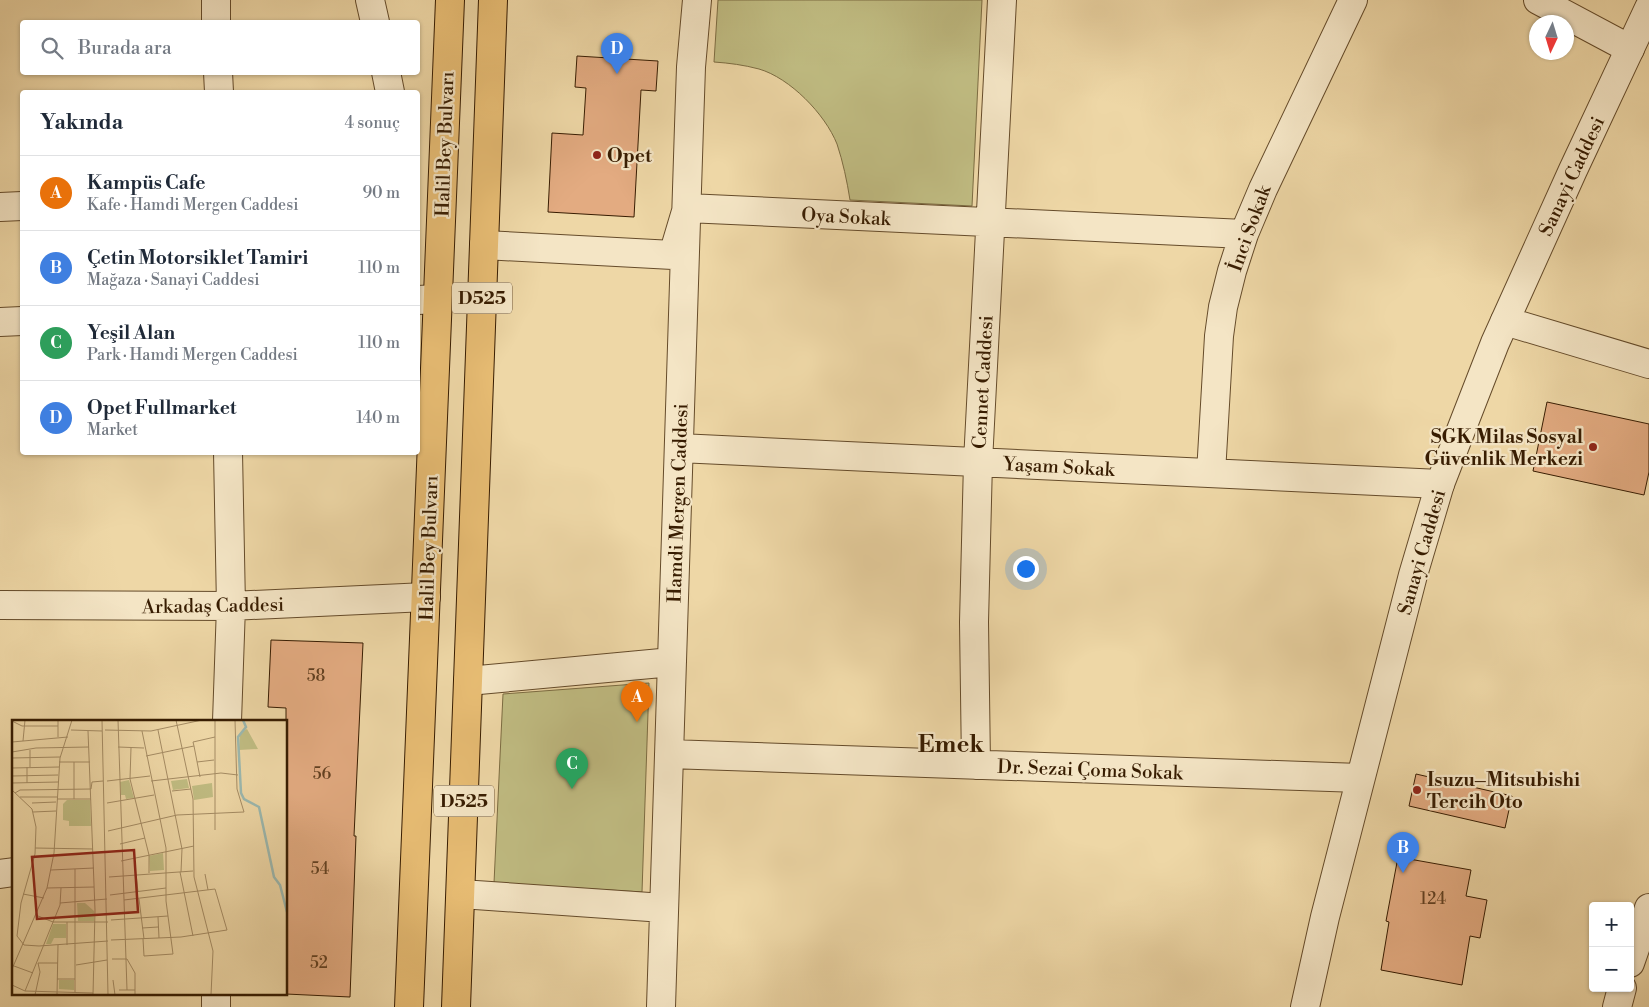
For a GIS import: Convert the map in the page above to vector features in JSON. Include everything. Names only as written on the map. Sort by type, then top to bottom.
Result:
[{"type":"highway","name":"Halil Bey Bulvarı","points":[[409,1007],[426,597],[427,300],[450,0]]},
{"type":"highway","name":"D525","points":[[456,1007],[493,0]]},
{"type":"street","points":[[216,0],[216,20]]},
{"type":"street","points":[[370,0],[375,20]]},
{"type":"street","name":"Hamdi Mergen Caddesi","points":[[661,1007],[692,67],[697,0]]},
{"type":"street","name":"Cennet Caddesi","points":[[976,765],[974,622],[978,462],[1002,0]]},
{"type":"street","name":"İnci Sokak","points":[[1211,473],[1219,336],[1226,298],[1244,234],[1266,181],[1353,0]]},
{"type":"street","points":[[1538,0],[1630,49]]},
{"type":"street","name":"Sanayi Caddesi","points":[[1305,1007],[1324,917],[1412,576],[1440,484],[1505,321],[1649,8]]},
{"type":"street","points":[[218,75],[218,90]]},
{"type":"street","points":[[387,75],[390,90]]},
{"type":"street","points":[[0,206],[20,206]]},
{"type":"street","points":[[484,245],[673,255],[687,208]]},
{"type":"street","name":"Oya Sokak","points":[[687,208],[1244,234]]},
{"type":"street","points":[[0,322],[20,321]]},
{"type":"street","points":[[1505,321],[1649,364]]},
{"type":"street","name":"Yaşam Sokak","points":[[679,448],[1440,484]]},
{"type":"street","points":[[227,720],[231,606],[228,455]]},
{"type":"street","name":"Arkadaş Caddesi","points":[[0,605],[231,606],[426,597]]},
{"type":"street","points":[[468,681],[672,662]]},
{"type":"street","name":"Dr. Sezai Çoma Sokak","points":[[669,754],[1360,778]]},
{"type":"street","points":[[461,894],[664,908]]},
{"type":"street","points":[[1634,951],[1649,908]]},
{"type":"street","points":[[1617,1007],[1621,992]]},
{"type":"street","points":[[216,994],[216,1007]]},
{"type":"shaded area","points":[[718,0],[982,0],[972,206],[850,200],[837,144],[815,109],[783,80],[771,74],[748,66],[714,62]]},
{"type":"shaded area","points":[[649,683],[642,892],[494,883],[503,694]]},
{"type":"building","points":[[577,56],[658,61],[656,91],[641,90],[634,217],[548,212],[552,133],[583,135],[586,88],[575,87]]},
{"type":"building","name":"SGK Milas Sosyal Güvenlik Merkezi","points":[[1547,402],[1649,424],[1649,472],[1644,495],[1533,471]]},
{"type":"building","points":[[271,640],[363,643],[354,836],[356,836],[350,997],[286,994],[288,994],[288,720],[286,720],[286,708],[268,707]]},
{"type":"building","points":[[1416,774],[1512,796],[1505,828],[1409,806]]},
{"type":"building","points":[[1398,857],[1471,870],[1466,896],[1487,900],[1480,938],[1470,936],[1462,985],[1381,970],[1389,922],[1386,921]]},
{"type":"place","name":"Opet Fullmarket","points":[[617,74]]},
{"type":"place","name":"Opet","points":[[597,155]]},
{"type":"place","name":"SGK Milas Sosyal Güvenlik Merkezi","points":[[1593,447]]},
{"type":"place","name":"Kampüs Cafe","points":[[637,722]]},
{"type":"place","name":"Yeşil Alan","points":[[572,789]]},
{"type":"place","name":"Isuzu–Mitsubishi Tercih Oto","points":[[1417,790]]},
{"type":"place","name":"Çetin Motorsiklet Tamiri","points":[[1403,873]]},
{"type":"district","name":"Emek","points":[[951,744]]}]
